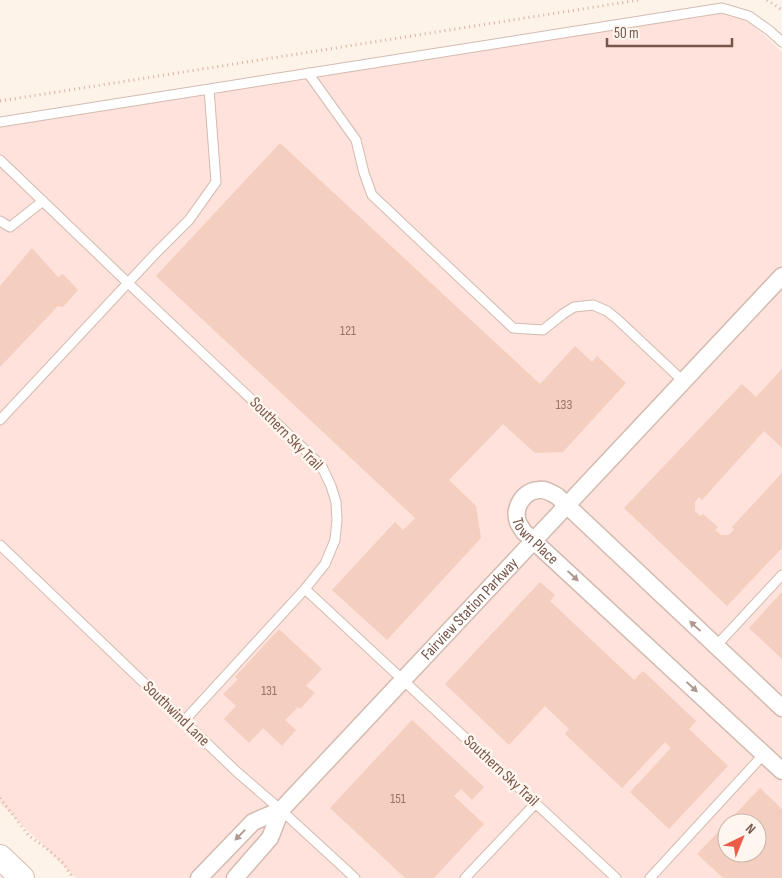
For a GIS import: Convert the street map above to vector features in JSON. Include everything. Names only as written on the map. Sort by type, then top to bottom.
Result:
[{"type":"main road","points":[[0,857],[22,878]]},
{"type":"street","name":"Fairview Station Parkway","points":[[235,878],[270,838],[281,810],[782,276]]},
{"type":"street","name":"Town Place","points":[[782,708],[557,496],[548,491],[537,490],[527,494],[520,502],[516,512],[518,523],[524,532],[782,771]]},
{"type":"street","name":"Fairview Station Parkway","points":[[199,878],[253,822],[281,810]]},
{"type":"lane","points":[[0,122],[722,8],[749,16],[782,42]]},
{"type":"lane","points":[[308,73],[356,140],[372,195],[513,328],[543,330],[574,307],[593,305],[617,319],[683,381]]},
{"type":"lane","points":[[0,420],[189,220],[216,182],[208,89]]},
{"type":"lane","name":"Southern Sky Trail","points":[[0,160],[322,467],[336,502],[337,520],[334,540],[325,564],[305,589],[616,878]]},
{"type":"lane","points":[[0,221],[10,227],[43,201]]},
{"type":"lane","name":"Southwind Lane","points":[[0,545],[237,772],[356,878]]},
{"type":"lane","points":[[716,646],[782,575]]},
{"type":"lane","points":[[184,721],[305,589]]},
{"type":"lane","points":[[650,878],[764,754]]},
{"type":"lane","points":[[465,878],[536,803]]},
{"type":"path","points":[[0,101],[640,0]]},
{"type":"path","points":[[767,0],[782,10]]},
{"type":"path","points":[[0,798],[29,836],[63,863],[73,878]]},
{"type":"shaded area","points":[[738,11],[782,52],[782,878],[76,878],[0,803],[0,117]]},
{"type":"building","points":[[280,143],[540,384],[575,346],[592,362],[597,356],[626,383],[563,452],[535,453],[503,424],[449,480],[476,506],[481,538],[387,640],[332,590],[395,522],[403,530],[415,518],[156,276]]},
{"type":"building","points":[[32,248],[58,277],[63,274],[78,290],[63,307],[58,306],[0,367],[0,286]]},
{"type":"building","points":[[782,369],[782,448],[764,431],[702,500],[699,497],[695,502],[695,511],[700,516],[703,514],[718,527],[715,530],[721,535],[729,535],[734,529],[732,527],[782,473],[782,548],[727,606],[624,508],[742,384],[756,397]]},
{"type":"building","points":[[540,582],[555,595],[550,601],[634,680],[643,671],[696,721],[689,729],[728,766],[669,829],[630,792],[671,748],[665,742],[622,788],[565,734],[569,729],[545,706],[509,745],[445,684]]},
{"type":"building","points":[[782,592],[782,659],[749,628]]},
{"type":"building","points":[[279,629],[322,669],[306,686],[315,693],[300,709],[298,707],[285,720],[296,730],[282,746],[263,728],[249,743],[224,719],[236,706],[223,694],[238,679],[235,677]]},
{"type":"building","points":[[412,720],[484,787],[472,800],[461,789],[454,796],[484,824],[434,878],[405,878],[330,808]]},
{"type":"building","points":[[760,788],[782,809],[782,878],[723,878],[697,854],[717,833],[717,863],[767,863],[767,813],[736,813]]}]
